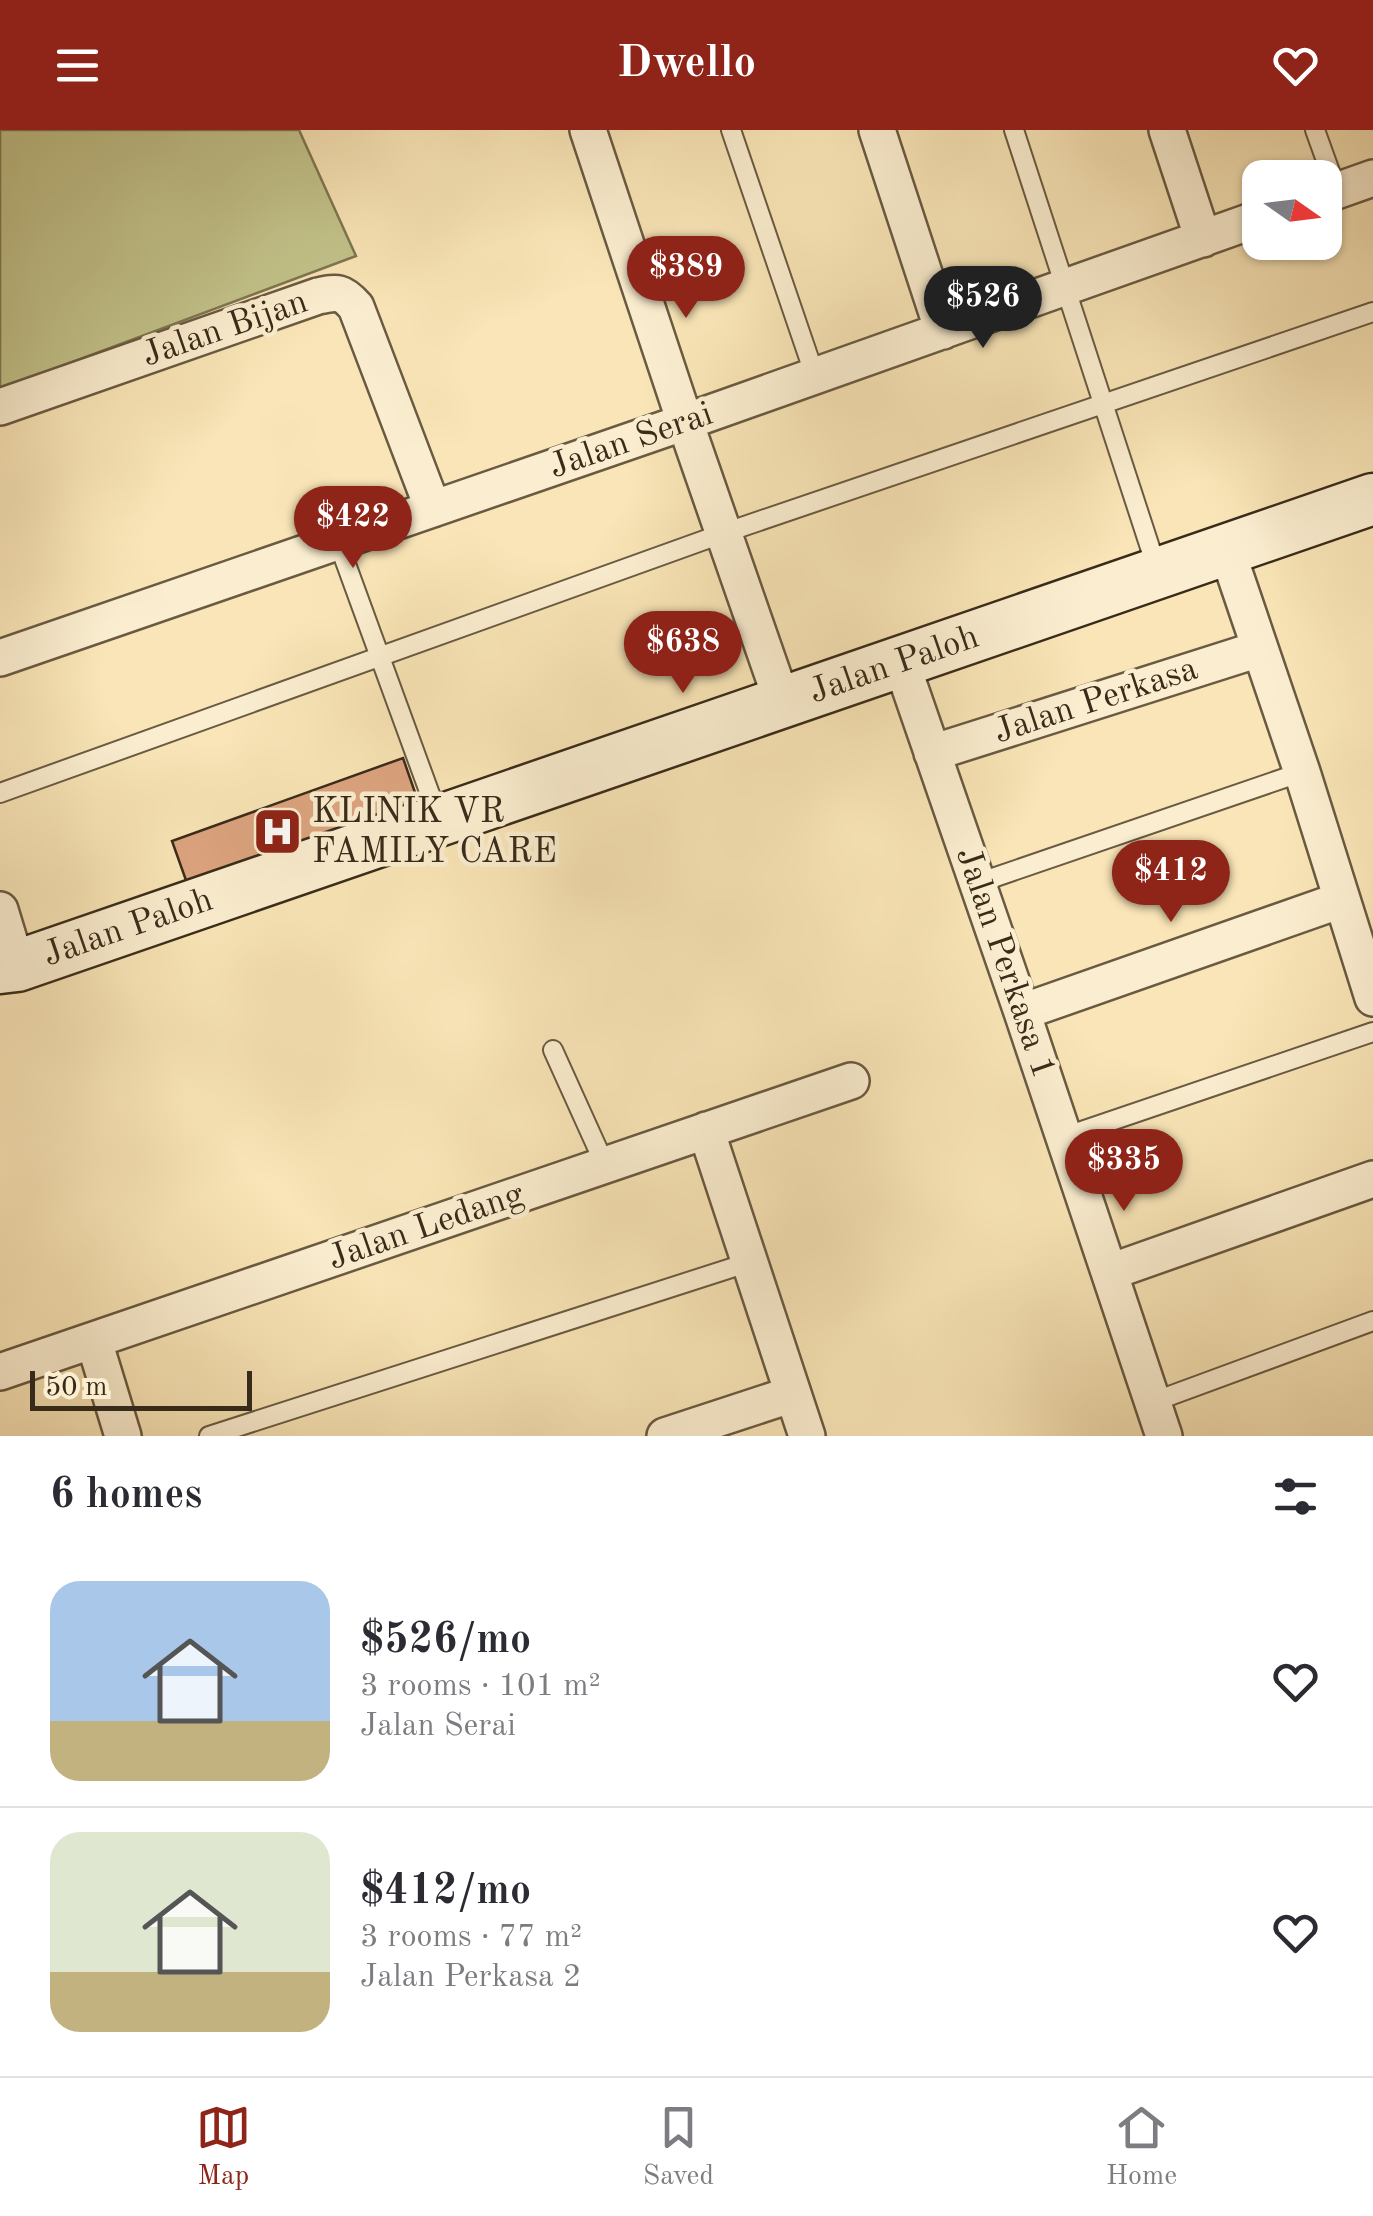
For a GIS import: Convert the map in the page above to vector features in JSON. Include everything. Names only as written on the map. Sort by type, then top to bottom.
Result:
[{"type":"main road","name":"Jalan Paloh","points":[[6,971],[1373,499]]},
{"type":"street","points":[[588,130],[784,704]]},
{"type":"street","points":[[877,130],[943,331]]},
{"type":"street","points":[[1166,130],[1203,238]]},
{"type":"street","points":[[1342,189],[1373,178]]},
{"type":"street","name":"Jalan Serai","points":[[0,658],[685,422],[1242,224]]},
{"type":"street","name":"Jalan Bijan","points":[[0,407],[337,292],[356,307],[433,509]]},
{"type":"street","points":[[1226,548],[1373,998]]},
{"type":"street","name":"Jalan Perkasa","points":[[932,753],[1259,649]]},
{"type":"street","name":"Jalan Perkasa 1","points":[[901,662],[1164,1436]]},
{"type":"street","points":[[1022,1012],[1341,900]]},
{"type":"street","points":[[0,910],[6,971]]},
{"type":"street","name":"Jalan Ledang","points":[[0,1372],[851,1080]]},
{"type":"street","points":[[706,1130],[807,1436]]},
{"type":"street","points":[[1110,1272],[1373,1179]]},
{"type":"street","points":[[94,1340],[123,1436]]},
{"type":"street","points":[[665,1436],[793,1394]]},
{"type":"lane","points":[[732,130],[815,376]]},
{"type":"lane","points":[[1014,130],[1158,572]]},
{"type":"lane","points":[[1316,130],[1323,160]]},
{"type":"lane","points":[[0,793],[724,533],[1373,312]]},
{"type":"lane","points":[[338,542],[440,821]]},
{"type":"lane","points":[[978,883],[1302,772]]},
{"type":"lane","points":[[1064,1137],[1373,1032]]},
{"type":"lane","points":[[553,1050],[605,1165]]},
{"type":"lane","points":[[209,1436],[750,1262]]},
{"type":"lane","points":[[1152,1402],[1373,1321]]},
{"type":"green space","points":[[0,130],[299,130],[356,256],[0,389]]},
{"type":"building","points":[[403,758],[419,804],[188,886],[172,841]]},
{"type":"place","name":"KLINIK VR FAMILY CARE","points":[[277,832]]}]
